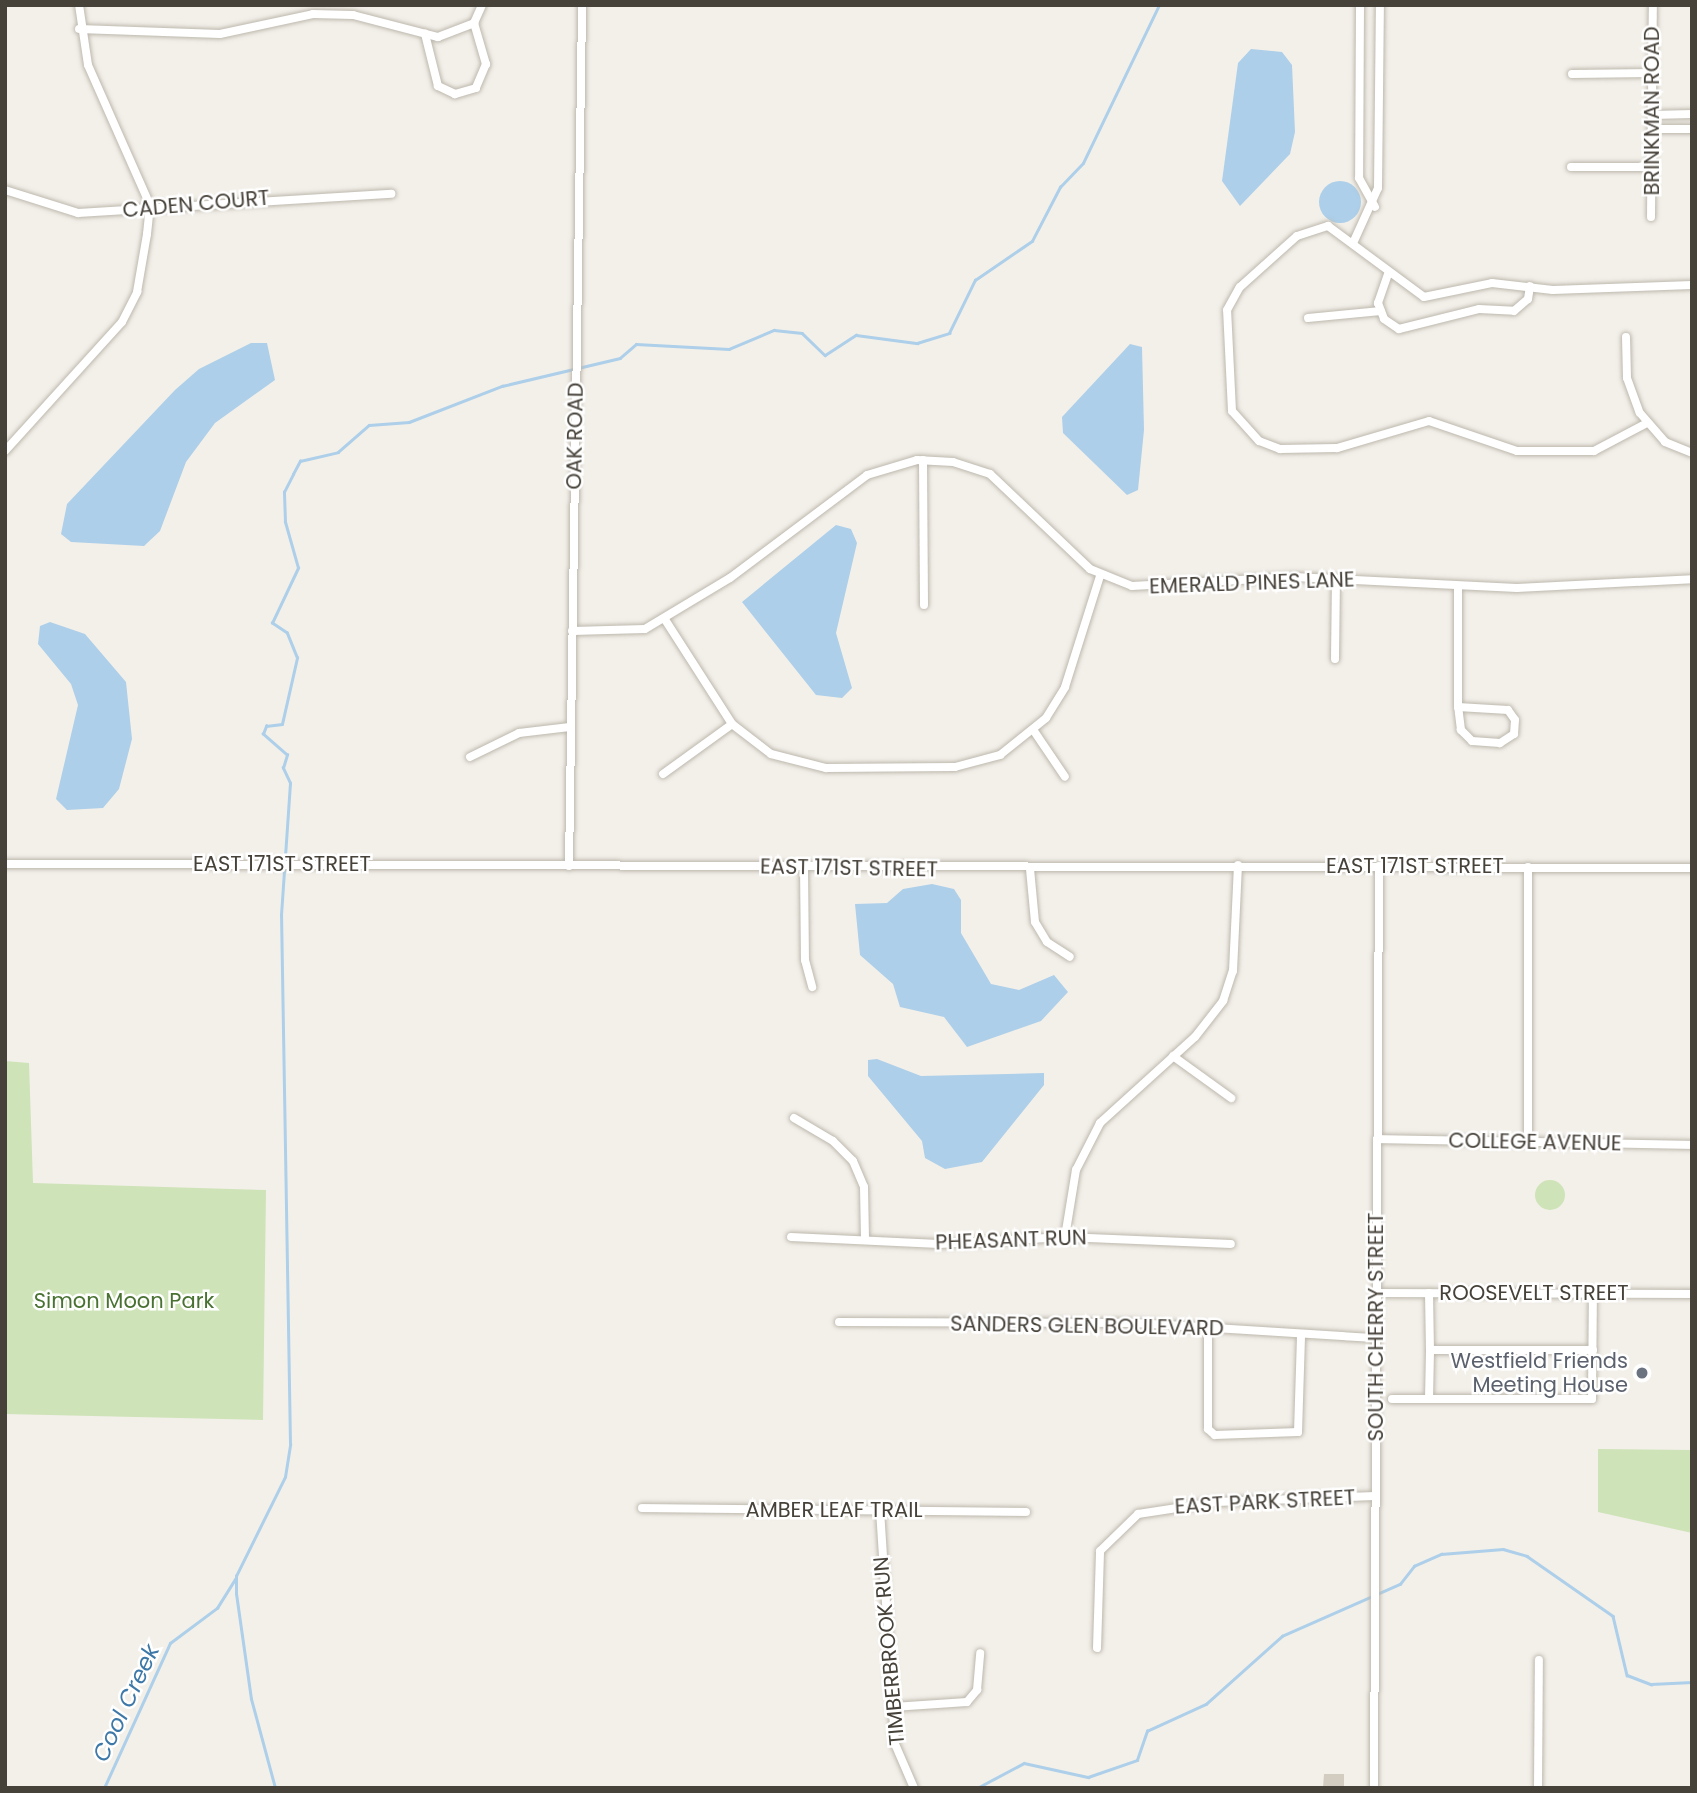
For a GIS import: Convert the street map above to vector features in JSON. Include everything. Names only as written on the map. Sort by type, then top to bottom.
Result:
[{"type":"street","points":[[5,451],[122,322],[137,292],[150,205],[88,65],[79,29],[79,5]]},
{"type":"street","points":[[425,34],[432,77],[447,92],[463,94],[485,73],[474,23],[482,5]]},
{"type":"street","name":"OAK ROAD","points":[[569,866],[582,5]]},
{"type":"street","points":[[1360,5],[1359,178],[1375,206]]},
{"type":"street","points":[[1354,242],[1375,206],[1380,5]]},
{"type":"street","name":"BRINKMAN ROAD","points":[[1651,217],[1653,5]]},
{"type":"street","points":[[79,29],[220,34],[313,14],[353,15],[425,34],[451,36],[474,23]]},
{"type":"street","points":[[1573,74],[1652,74]]},
{"type":"street","points":[[1652,115],[1692,114]]},
{"type":"street","points":[[1652,129],[1692,129]]},
{"type":"street","points":[[1572,167],[1652,167]]},
{"type":"street","name":"CADEN COURT","points":[[5,190],[78,213],[150,205],[391,194]]},
{"type":"street","points":[[1647,424],[1594,451],[1517,451],[1429,421],[1330,449],[1268,446],[1237,420],[1229,401],[1229,302],[1313,227],[1328,226],[1354,242],[1388,274],[1424,297],[1492,283],[1530,286],[1692,285]]},
{"type":"street","points":[[1381,311],[1388,274]]},
{"type":"street","points":[[1381,311],[1399,329],[1416,328],[1479,309],[1514,311],[1528,299],[1530,286]]},
{"type":"street","points":[[1308,318],[1381,311]]},
{"type":"street","points":[[1626,337],[1629,391],[1647,424],[1665,442],[1692,453]]},
{"type":"street","points":[[572,631],[633,632],[664,618],[867,475],[923,460],[973,467],[1004,483],[1100,576],[1065,687],[1034,731],[1000,755],[967,766],[826,768],[771,754],[732,724],[664,618]]},
{"type":"street","points":[[923,460],[924,605]]},
{"type":"street","name":"EMERALD PINES LANE","points":[[1100,576],[1151,587],[1336,579],[1458,586],[1692,579]]},
{"type":"street","points":[[1335,659],[1336,579]]},
{"type":"street","points":[[1458,586],[1458,707],[1461,730],[1472,741],[1500,743],[1514,734],[1515,720],[1508,710],[1458,707]]},
{"type":"street","points":[[663,774],[732,724]]},
{"type":"street","points":[[470,757],[519,733],[570,727]]},
{"type":"street","points":[[1034,731],[1065,777]]},
{"type":"street","name":"EAST 171ST STREET","points":[[5,864],[1030,869],[1238,865],[1692,868]]},
{"type":"street","points":[[1065,1237],[1071,1185],[1089,1141],[1116,1105],[1206,1026],[1229,988],[1238,865]]},
{"type":"street","points":[[804,866],[805,960],[812,986]]},
{"type":"street","name":"SOUTH CHERRY STREET","points":[[1374,1788],[1379,866]]},
{"type":"street","points":[[1528,867],[1528,1142]]},
{"type":"street","points":[[1030,869],[1035,922],[1047,942],[1070,957]]},
{"type":"street","points":[[1172,1056],[1231,1098]]},
{"type":"street","points":[[794,1118],[833,1140],[853,1161],[864,1187],[865,1239]]},
{"type":"street","name":"COLLEGE AVENUE","points":[[1377,1139],[1692,1145]]},
{"type":"street","name":"PHEASANT RUN","points":[[791,1237],[939,1244],[1065,1237],[1231,1244]]},
{"type":"street","name":"ROOSEVELT STREET","points":[[1377,1293],[1692,1294]]},
{"type":"street","points":[[1429,1293],[1429,1399]]},
{"type":"street","points":[[1392,1399],[1592,1399],[1593,1294]]},
{"type":"street","name":"SANDERS GLEN BOULEVARD","points":[[839,1322],[1208,1328],[1376,1338]]},
{"type":"street","points":[[1208,1328],[1208,1429],[1215,1434],[1298,1432],[1301,1334]]},
{"type":"street","points":[[1430,1350],[1593,1350]]},
{"type":"street","name":"EAST PARK STREET","points":[[1097,1648],[1100,1551],[1138,1514],[1216,1502],[1375,1496]]},
{"type":"street","name":"AMBER LEAF TRAIL","points":[[642,1508],[1026,1512]]},
{"type":"street","name":"TIMBERBROOK RUN","points":[[880,1510],[895,1744],[914,1788]]},
{"type":"street","points":[[893,1707],[967,1702],[977,1689],[980,1653]]},
{"type":"street","points":[[1538,1788],[1539,1660]]},
{"type":"green space","name":"Simon Moon Park","points":[[5,1061],[29,1063],[33,1183],[266,1190],[263,1420],[5,1414]]},
{"type":"green space","points":[[1550,1180],[1561,1184],[1565,1195],[1561,1206],[1550,1210],[1539,1206],[1535,1195],[1539,1184]]},
{"type":"green space","points":[[1598,1449],[1692,1450],[1692,1533],[1598,1512]]},
{"type":"water","points":[[1251,49],[1282,52],[1292,65],[1295,132],[1290,154],[1240,206],[1222,181],[1238,63]]},
{"type":"water","points":[[1340,181],[1355,187],[1361,202],[1355,217],[1340,223],[1325,217],[1319,202],[1325,187]]},
{"type":"water","points":[[251,343],[267,343],[275,380],[215,423],[186,462],[160,531],[144,546],[71,542],[61,534],[67,504],[175,390],[199,369]]},
{"type":"water","points":[[1130,344],[1142,347],[1144,430],[1138,490],[1127,495],[1063,433],[1062,417]]},
{"type":"water","points":[[836,525],[851,529],[857,543],[836,633],[852,688],[842,698],[816,695],[742,602]]},
{"type":"water","points":[[50,622],[85,634],[126,682],[132,739],[119,789],[103,808],[67,810],[56,799],[78,705],[71,684],[38,644],[40,626]]},
{"type":"water","points":[[932,884],[954,889],[961,900],[961,933],[991,984],[1019,990],[1054,975],[1068,992],[1041,1021],[967,1047],[944,1017],[900,1007],[893,984],[860,955],[855,904],[887,903],[903,889]]},
{"type":"water","points":[[877,1059],[921,1076],[1044,1073],[1044,1085],[982,1162],[945,1169],[925,1158],[922,1141],[868,1076],[868,1060]]},
{"type":"building","points":[[1324,1774],[1344,1774],[1344,1788],[1323,1788]]},
{"type":"waterway","points":[[275,1788],[251,1699],[236,1594],[236,1576],[285,1477],[290,1444],[281,915],[290,783],[283,768],[287,755],[263,734],[266,726],[282,724],[297,658],[287,633],[272,623],[298,568],[285,522],[284,492],[300,461],[338,452],[369,425],[409,422],[502,386],[620,358],[636,344],[729,349],[774,330],[802,333],[825,355],[856,335],[917,343],[949,333],[975,280],[1032,241],[1060,187],[1083,163],[1159,5]]},
{"type":"waterway","points":[[977,1788],[1024,1763],[1088,1777],[1137,1760],[1147,1731],[1206,1704],[1282,1636],[1400,1584],[1414,1566],[1441,1554],[1503,1549],[1527,1556],[1613,1616],[1627,1675],[1651,1684],[1692,1682]]},
{"type":"waterway","name":"Cool Creek","points":[[104,1788],[170,1643],[217,1608],[235,1579]]},
{"type":"place","name":"Westfield Friends Meeting House","points":[[1642,1373]]}]
